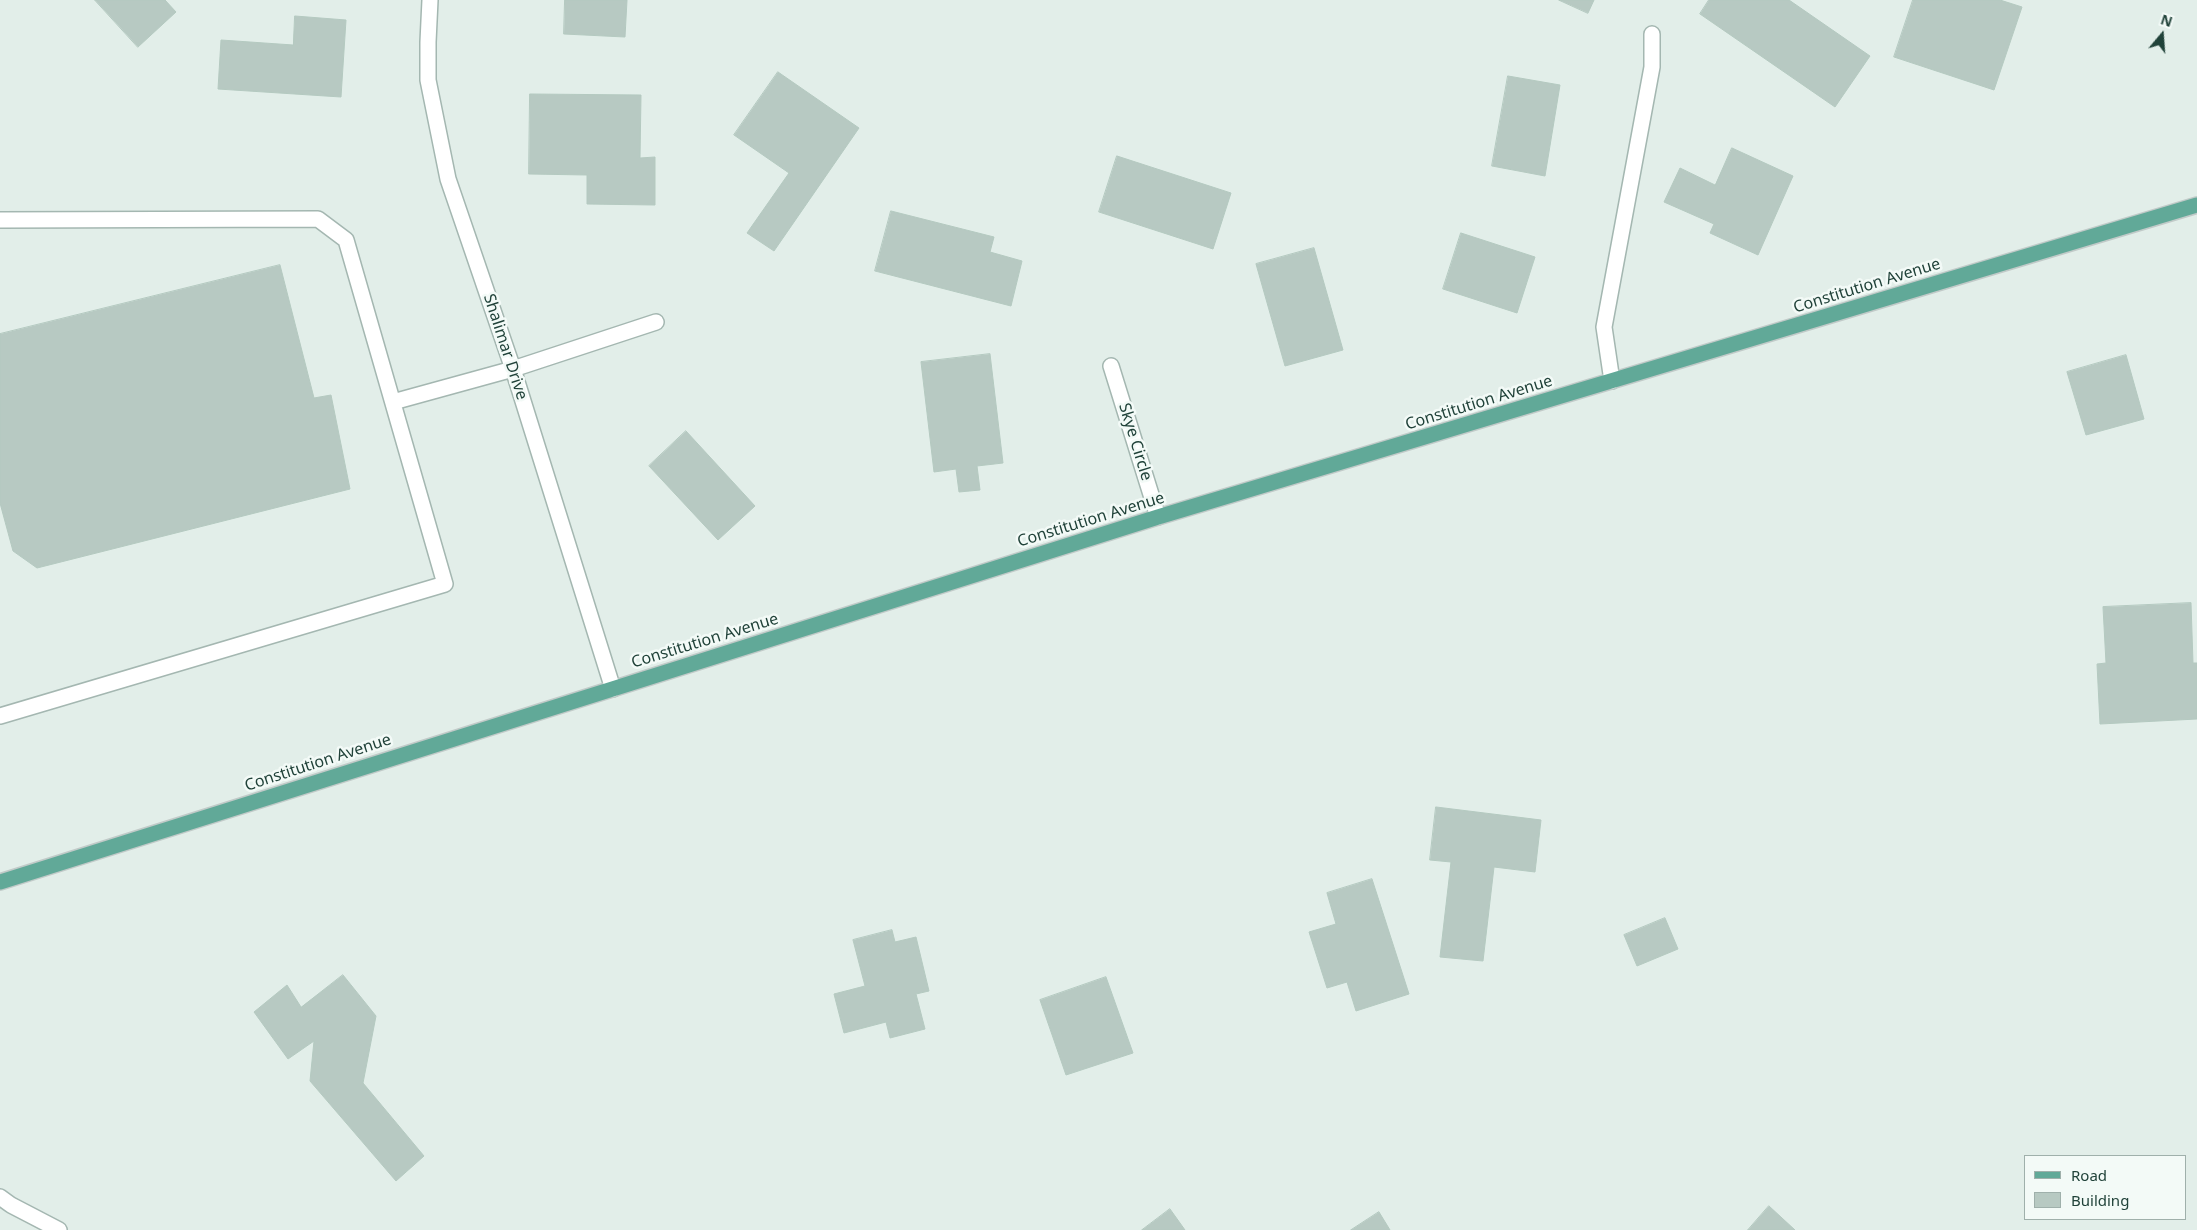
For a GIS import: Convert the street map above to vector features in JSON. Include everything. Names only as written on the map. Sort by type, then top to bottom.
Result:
[{"type":"main road","name":"Constitution Avenue","points":[[0,882],[1158,517],[2197,205]]},
{"type":"street","name":"Shalimar Drive","points":[[430,0],[428,80],[448,179],[513,369],[613,689]]},
{"type":"street","points":[[1612,381],[1604,327],[1652,67],[1652,34]]},
{"type":"street","points":[[0,220],[318,219],[346,240],[445,584],[0,716]]},
{"type":"street","points":[[393,402],[513,369],[656,322]]},
{"type":"street","name":"Skye Circle","points":[[1111,366],[1158,517]]},
{"type":"street","points":[[0,1197],[11,1206],[59,1230]]},
{"type":"building","points":[[95,0],[165,0],[176,12],[138,47]]},
{"type":"building","points":[[565,0],[627,0],[625,37],[564,34]]},
{"type":"building","points":[[1559,0],[1594,0],[1588,13]]},
{"type":"building","points":[[1709,0],[1789,0],[1870,56],[1835,107],[1700,14]]},
{"type":"building","points":[[1913,0],[2000,0],[2022,7],[1994,90],[1894,57]]},
{"type":"building","points":[[295,16],[346,20],[341,97],[218,89],[221,40],[293,45]]},
{"type":"building","points":[[778,72],[859,128],[774,251],[747,233],[789,173],[734,135]]},
{"type":"building","points":[[1508,76],[1560,85],[1545,176],[1492,166]]},
{"type":"building","points":[[530,94],[641,95],[640,158],[655,157],[655,205],[587,204],[587,175],[529,174]]},
{"type":"building","points":[[1732,148],[1793,176],[1758,255],[1710,233],[1714,224],[1664,202],[1680,168],[1715,185]]},
{"type":"building","points":[[1117,156],[1231,193],[1213,249],[1099,212]]},
{"type":"building","points":[[891,211],[994,237],[990,252],[1022,261],[1011,306],[875,271]]},
{"type":"building","points":[[1461,233],[1535,257],[1517,313],[1443,289]]},
{"type":"building","points":[[1314,248],[1343,350],[1285,366],[1256,264]]},
{"type":"building","points":[[280,265],[314,398],[331,395],[350,489],[37,568],[13,551],[0,503],[0,334]]},
{"type":"building","points":[[990,354],[1003,463],[977,466],[980,490],[959,492],[956,469],[934,472],[921,362]]},
{"type":"building","points":[[2126,355],[2144,419],[2086,435],[2067,372]]},
{"type":"building","points":[[686,431],[755,506],[718,540],[649,466]]},
{"type":"building","points":[[2191,603],[2193,663],[2197,663],[2197,719],[2100,724],[2097,664],[2106,663],[2103,607]]},
{"type":"building","points":[[1436,807],[1541,820],[1535,872],[1494,867],[1483,961],[1440,957],[1451,862],[1430,860]]},
{"type":"building","points":[[1372,879],[1409,994],[1356,1011],[1347,982],[1327,988],[1309,932],[1336,924],[1327,893]]},
{"type":"building","points":[[1665,918],[1678,949],[1637,966],[1624,935]]},
{"type":"building","points":[[892,930],[895,942],[916,937],[929,991],[916,994],[925,1029],[890,1038],[886,1022],[844,1033],[834,994],[865,986],[853,940]]},
{"type":"building","points":[[343,975],[376,1016],[363,1083],[424,1156],[396,1181],[310,1081],[314,1041],[288,1059],[254,1012],[287,985],[301,1007]]},
{"type":"building","points":[[1106,977],[1133,1053],[1066,1075],[1040,1000]]},
{"type":"building","points":[[1769,1206],[1795,1230],[1748,1230]]},
{"type":"building","points":[[1170,1209],[1185,1230],[1142,1230]]},
{"type":"building","points":[[1379,1212],[1390,1230],[1351,1230]]}]
